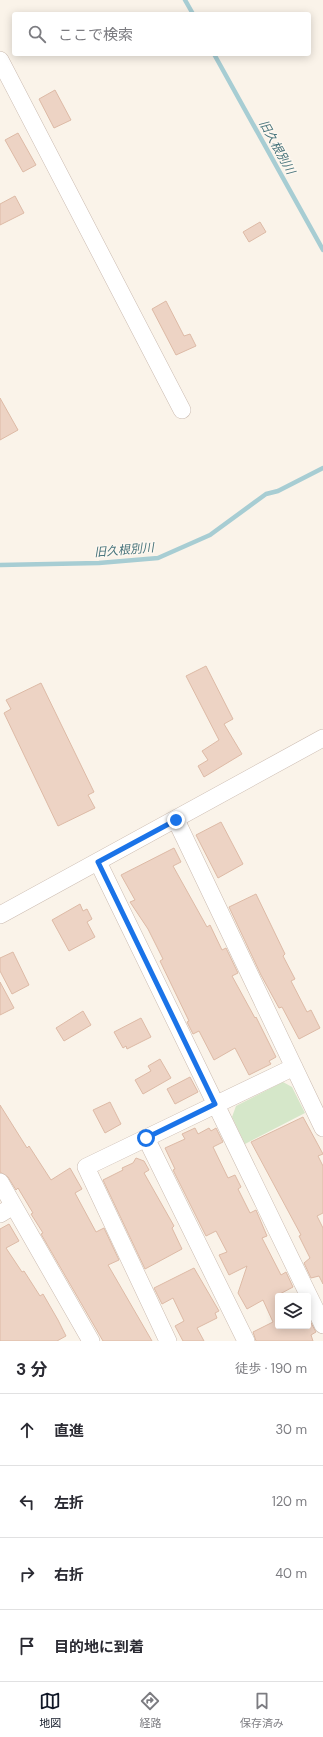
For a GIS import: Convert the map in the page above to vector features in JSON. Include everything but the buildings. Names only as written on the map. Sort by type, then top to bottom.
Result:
[{"type":"street","points":[[0,60],[182,410]]},
{"type":"street","points":[[0,916],[323,738]]},
{"type":"street","points":[[176,820],[323,1128]]},
{"type":"street","points":[[98,862],[323,1326]]},
{"type":"street","points":[[168,1341],[86,1167],[294,1067]]},
{"type":"street","points":[[146,1138],[246,1341]]},
{"type":"street","points":[[0,1182],[7,1210],[91,1341]]},
{"type":"green space","points":[[283,1082],[292,1087],[305,1113],[245,1144],[232,1117],[236,1106]]},
{"type":"waterway","name":"旧久根別川","points":[[185,0],[192,12]]},
{"type":"waterway","name":"旧久根別川","points":[[215,56],[323,250]]},
{"type":"waterway","name":"旧久根別川","points":[[0,565],[99,563],[158,558],[210,535],[266,494],[278,491],[323,468]]},
{"type":"route","points":[[146,1138],[215,1104],[98,862],[176,820]]}]
